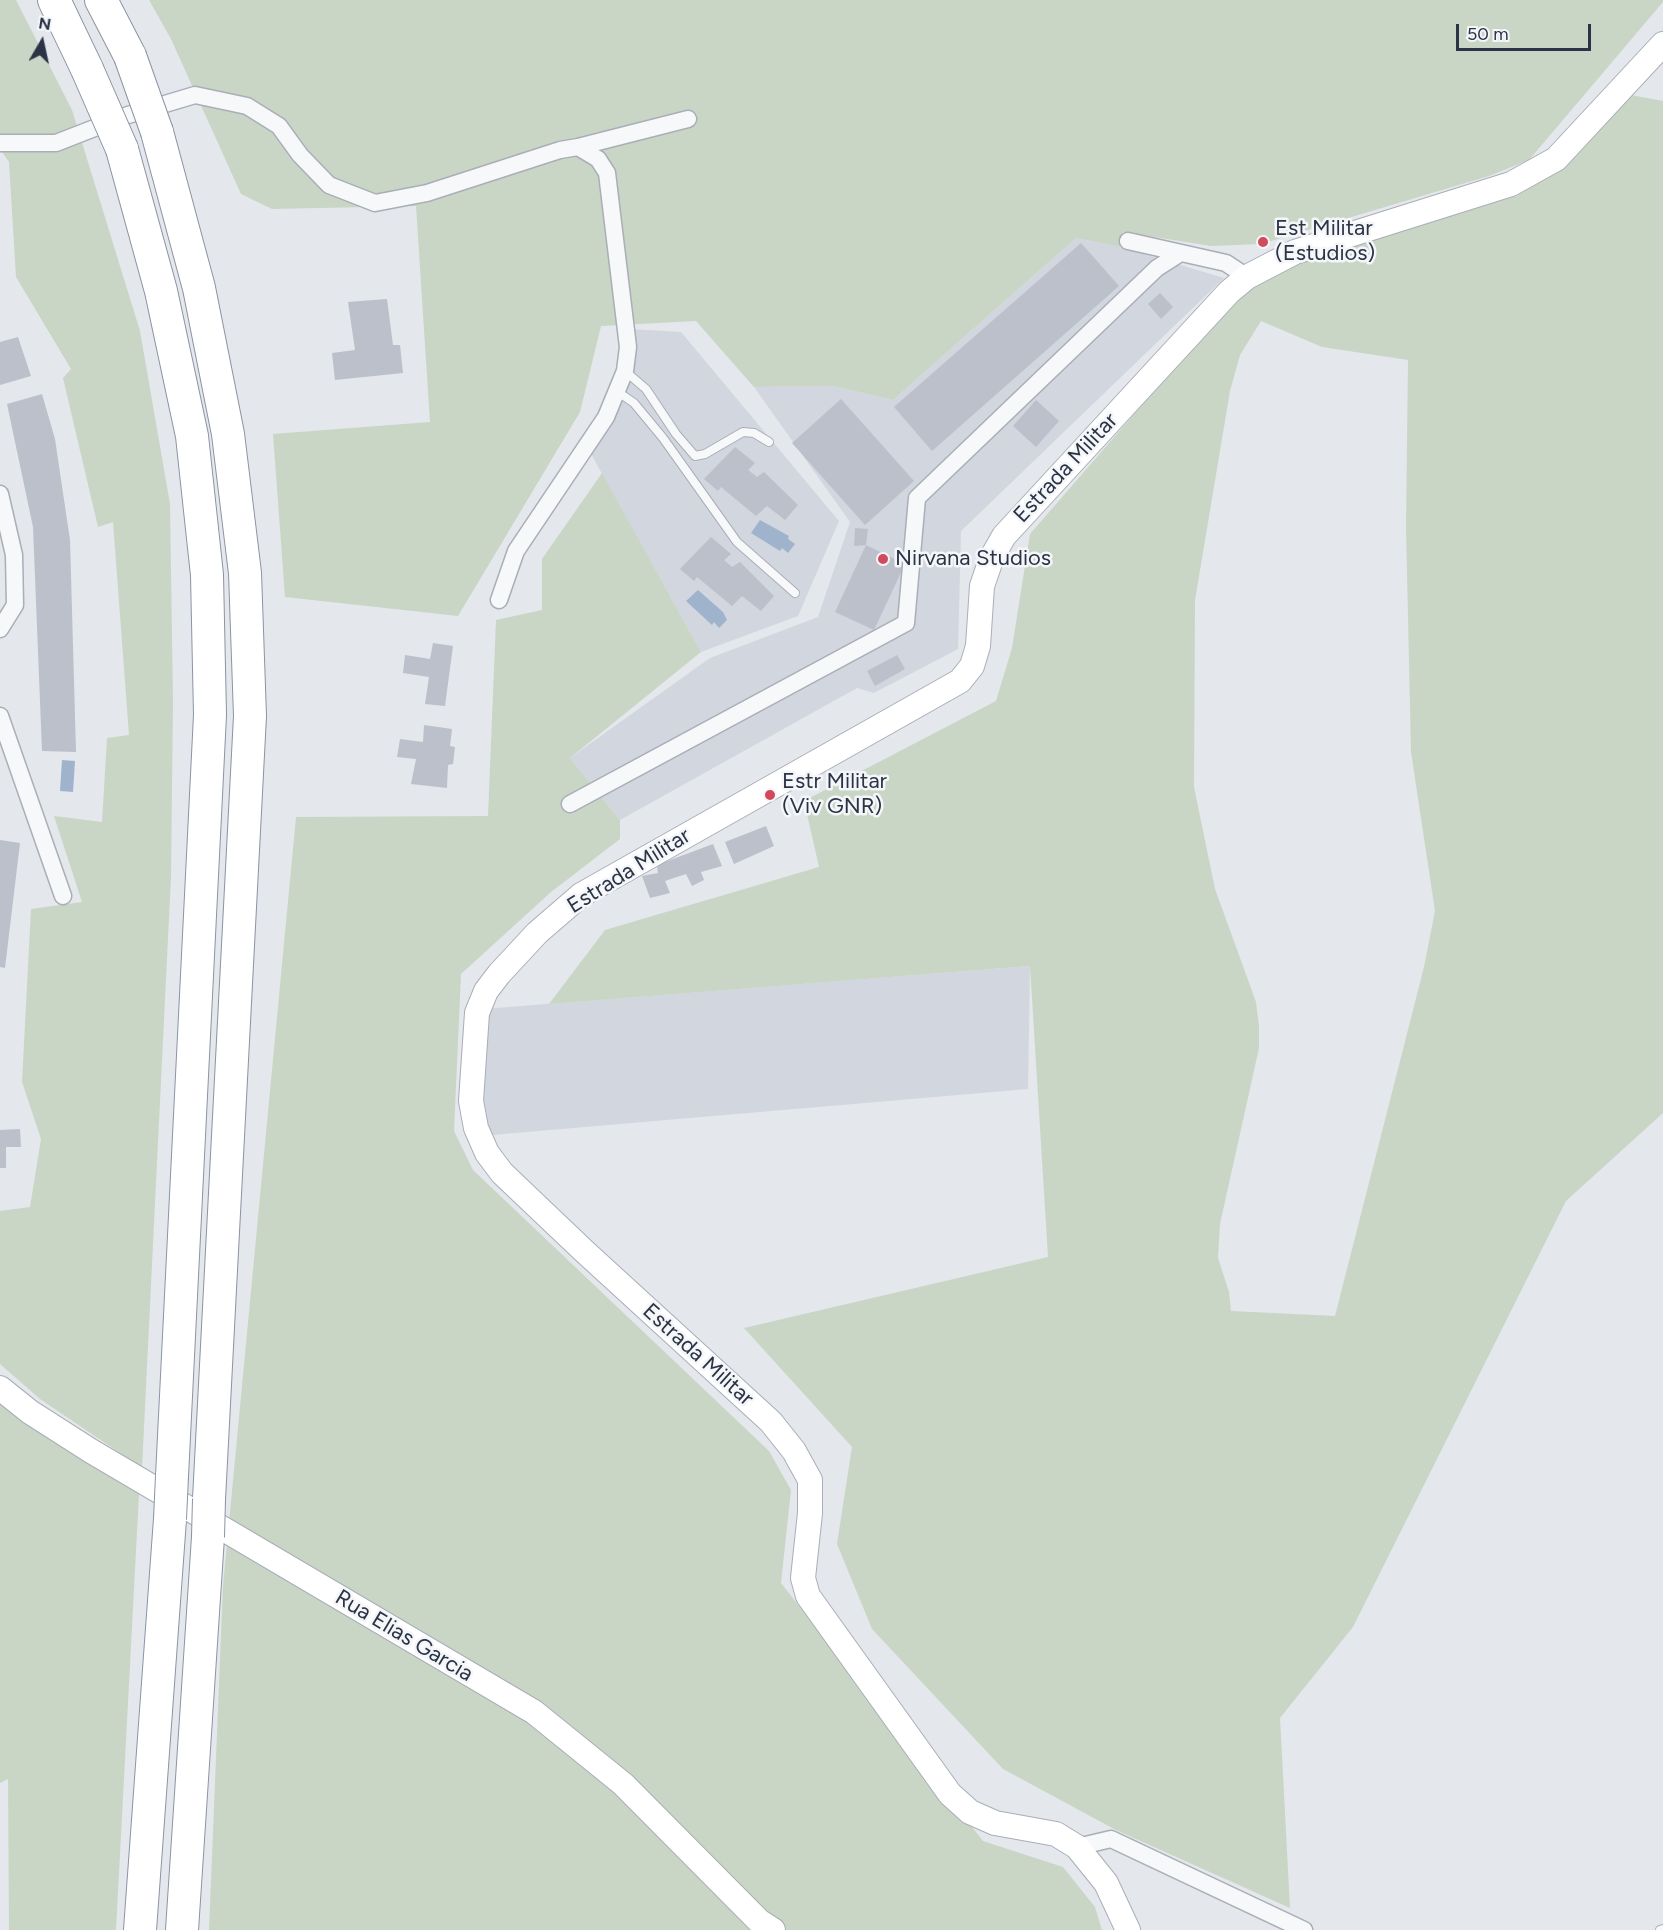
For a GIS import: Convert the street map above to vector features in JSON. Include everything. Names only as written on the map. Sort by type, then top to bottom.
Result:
[{"type":"highway","points":[[54,0],[122,149],[161,291],[192,436],[207,575],[210,715],[170,1519],[140,1930]]},
{"type":"highway","points":[[101,0],[130,56],[158,132],[199,288],[228,434],[245,573],[250,716],[208,1538],[182,1930]]},
{"type":"street","name":"Estrada Militar","points":[[1128,1930],[1106,1883],[1077,1846],[1056,1834],[995,1824],[970,1812],[950,1794],[808,1596],[803,1567],[810,1513],[810,1480],[794,1451],[771,1422],[584,1251],[502,1173],[487,1153],[476,1128],[471,1101],[477,1013],[486,991],[500,974],[537,933],[581,895],[960,681],[972,666],[978,646],[982,586],[992,557],[1004,536],[1229,292],[1247,277],[1295,252],[1511,184],[1556,159],[1663,44]]},
{"type":"street","points":[[0,143],[56,143],[128,115],[195,95],[247,106],[279,126],[300,155],[329,185],[375,203],[427,193],[539,156],[688,119]]},
{"type":"street","points":[[499,600],[516,551],[606,417],[625,371],[628,347],[606,173],[598,159],[578,147]]},
{"type":"street","points":[[1128,241],[1226,263],[1247,277]]},
{"type":"street","points":[[570,804],[906,622],[917,498],[1157,268],[1179,254]]},
{"type":"street","points":[[0,494],[14,555],[15,605],[0,629]]},
{"type":"street","points":[[0,717],[63,896]]},
{"type":"street","name":"Rua Elias Garcia","points":[[0,1388],[30,1413],[91,1451],[534,1712],[623,1784],[759,1921],[773,1930]]},
{"type":"street","points":[[1077,1846],[1111,1839],[1304,1930]]},
{"type":"lane","points":[[625,371],[646,390],[682,442],[695,456],[705,454],[744,432],[754,433],[768,442]]},
{"type":"lane","points":[[618,392],[633,403],[663,438],[737,542],[795,593]]},
{"type":"shaded area","name":"Nirvana Studios","points":[[1076,238],[1120,247],[1224,278],[961,531],[958,649],[874,693],[857,688],[620,820],[570,758],[710,658],[818,617],[850,522],[754,387],[833,386],[893,400]]},
{"type":"shaded area","points":[[630,329],[681,332],[839,521],[798,616],[701,652],[590,452]]},
{"type":"shaded area","points":[[1030,966],[1028,1089],[480,1136],[483,1009]]},
{"type":"green space","points":[[0,0],[16,0],[72,110],[140,331],[170,504],[173,701],[171,877],[142,1468],[40,1399],[0,1364],[0,1211],[30,1207],[41,1139],[22,1082],[31,909],[82,902],[54,816],[102,822],[107,738],[129,735],[113,522],[98,527],[63,378],[71,369],[16,277],[9,162],[0,149]]},
{"type":"green space","points":[[149,0],[1663,0],[1663,2],[1529,160],[1489,176],[1261,244],[1211,246],[1123,232],[1120,247],[1076,238],[893,400],[833,386],[754,387],[696,321],[601,326],[580,412],[458,616],[285,597],[273,434],[430,422],[416,206],[272,209],[241,194],[171,39]]},
{"type":"green space","points":[[1631,95],[1663,101],[1663,1113],[1566,1201],[1353,1627],[1280,1718],[1290,1908],[1116,1830],[1003,1769],[872,1629],[837,1544],[852,1447],[744,1328],[1048,1257],[1030,966],[549,1004],[605,930],[819,867],[804,801],[996,701],[1012,648],[1030,534],[1222,313],[1254,284],[1296,263],[1516,196],[1552,175]],"holes":[[[1261,321],[1322,347],[1408,360],[1406,527],[1411,752],[1435,911],[1424,967],[1335,1316],[1231,1311],[1229,1292],[1218,1258],[1220,1224],[1259,1048],[1259,1026],[1256,1002],[1215,889],[1194,787],[1195,600],[1230,391],[1240,355]]]},
{"type":"green space","points":[[602,473],[701,652],[570,758],[620,820],[620,839],[551,892],[461,974],[454,1131],[473,1170],[769,1451],[791,1490],[781,1583],[983,1841],[1063,1867],[1095,1907],[1102,1930],[209,1930],[223,1586],[296,817],[488,816],[496,620],[542,610],[542,559]]},
{"type":"green space","points":[[0,1403],[139,1494],[116,1930],[9,1930],[8,1779],[0,1783]]},
{"type":"water","points":[[760,520],[789,536],[788,539],[795,544],[788,553],[782,548],[780,551],[751,533]]},
{"type":"water","points":[[698,590],[723,612],[727,620],[719,628],[714,622],[712,625],[686,601]]},
{"type":"water","points":[[62,760],[75,761],[73,792],[60,791]]},
{"type":"building","points":[[1081,243],[1119,286],[932,451],[894,407]]},
{"type":"building","points":[[1160,293],[1173,307],[1161,319],[1148,304]]},
{"type":"building","points":[[387,299],[393,345],[400,345],[403,373],[335,380],[332,353],[355,350],[348,302]]},
{"type":"building","points":[[18,337],[31,376],[0,385],[0,342]]},
{"type":"building","points":[[42,394],[55,439],[70,540],[76,752],[42,751],[33,527],[7,404]]},
{"type":"building","points":[[841,399],[914,481],[865,525],[792,443]]},
{"type":"building","points":[[1036,400],[1059,421],[1036,447],[1013,426]]},
{"type":"building","points":[[735,447],[755,463],[748,470],[757,477],[764,472],[798,505],[785,520],[767,506],[756,516],[721,487],[718,491],[704,479]]},
{"type":"building","points":[[855,528],[868,529],[866,545],[854,546]]},
{"type":"building","points":[[711,537],[731,554],[724,560],[732,567],[740,562],[774,596],[761,611],[742,596],[732,606],[697,577],[694,581],[680,569]]},
{"type":"building","points":[[866,545],[905,564],[874,630],[835,612]]},
{"type":"building","points":[[433,643],[453,646],[445,706],[425,704],[429,677],[403,673],[405,655],[430,659]]},
{"type":"building","points":[[897,655],[905,669],[875,686],[867,671]]},
{"type":"building","points":[[424,725],[452,729],[450,746],[455,747],[453,764],[448,765],[447,788],[411,784],[416,759],[397,757],[400,739],[423,742]]},
{"type":"building","points":[[766,826],[774,846],[734,864],[725,842]]},
{"type":"building","points":[[0,840],[20,843],[5,968],[0,967]]},
{"type":"building","points":[[713,844],[722,866],[701,872],[704,880],[692,886],[686,874],[665,881],[670,893],[650,898],[642,876],[658,873],[657,865]]},
{"type":"building","points":[[20,1129],[21,1147],[6,1147],[6,1168],[0,1168],[0,1130]]},
{"type":"place","name":"Est Militar (Estudios)","points":[[1263,242]]},
{"type":"place","name":"Nirvana Studios","points":[[883,559]]},
{"type":"place","name":"Estr Militar (Viv GNR)","points":[[770,795]]}]
